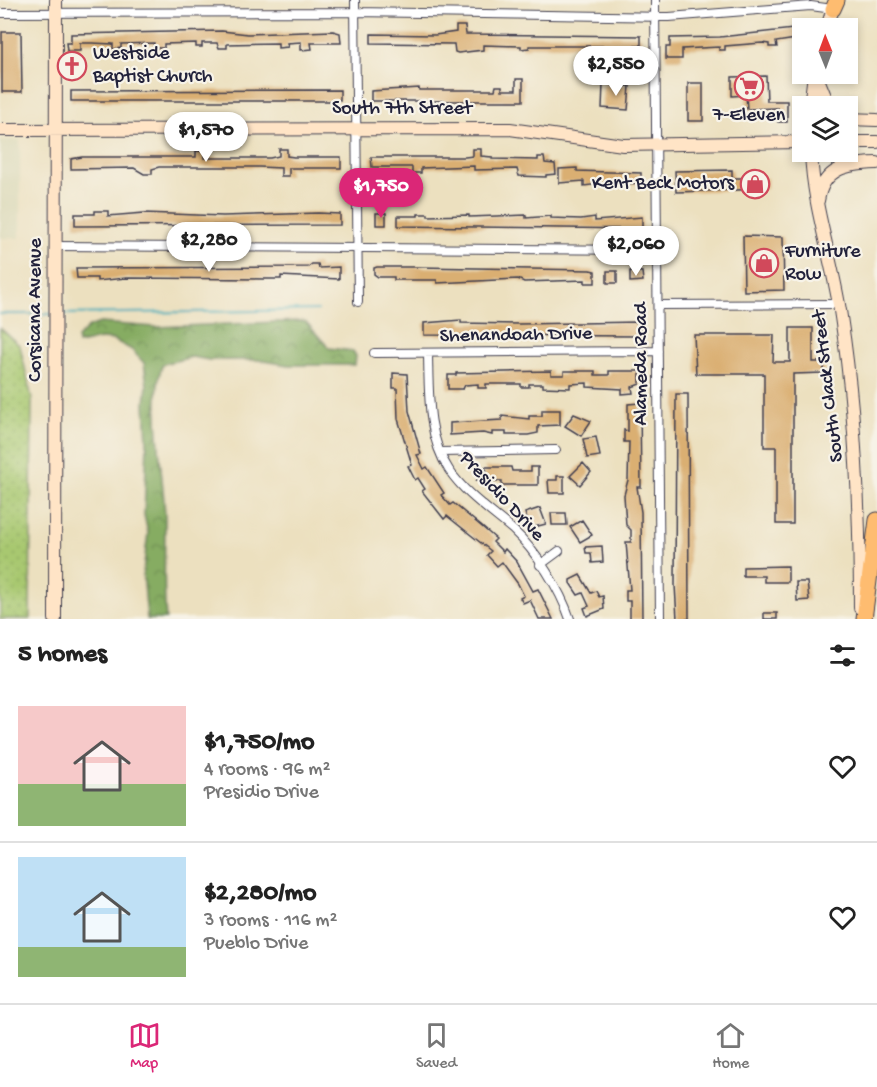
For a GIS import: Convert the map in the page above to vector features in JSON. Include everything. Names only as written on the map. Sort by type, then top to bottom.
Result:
[{"type":"highway","points":[[862,619],[877,520]]},
{"type":"main road","points":[[830,18],[835,3]]},
{"type":"main road","name":"Corsicana Avenue","points":[[55,619],[56,6]]},
{"type":"main road","points":[[858,119],[877,120]]},
{"type":"main road","name":"South 7th Street","points":[[0,130],[510,129],[623,145],[656,147],[792,142]]},
{"type":"main road","points":[[858,142],[877,142]]},
{"type":"main road","name":"South Clack Street","points":[[812,162],[817,210],[839,304],[857,442],[862,619]]},
{"type":"main road","points":[[817,210],[825,180],[834,170],[858,163],[877,163]]},
{"type":"street","points":[[355,0],[358,302]]},
{"type":"street","name":"Alameda Road","points":[[655,0],[660,619]]},
{"type":"street","points":[[0,13],[56,6],[706,16],[835,3]]},
{"type":"street","points":[[55,246],[358,246],[658,250]]},
{"type":"street","points":[[658,305],[839,304]]},
{"type":"street","name":"Shenandoah Drive","points":[[374,353],[658,351]]},
{"type":"street","name":"Presidio Drive","points":[[428,354],[429,404],[440,452],[458,480],[514,531],[540,566],[570,619]]},
{"type":"street","points":[[440,452],[556,450]]},
{"type":"street","points":[[540,566],[559,551]]},
{"type":"shaded area","points":[[20,140],[20,238],[0,238],[0,141]]},
{"type":"green space","points":[[306,322],[329,348],[353,351],[356,356],[355,365],[288,365],[258,360],[209,360],[192,357],[163,364],[157,397],[157,418],[165,521],[166,619],[147,619],[143,572],[148,533],[144,515],[147,385],[144,363],[132,350],[114,340],[100,339],[78,344],[77,338],[89,327],[100,323],[156,327]]},
{"type":"green space","points":[[0,328],[20,346],[32,399],[30,619],[0,619]]},
{"type":"building","points":[[456,26],[465,26],[466,34],[641,36],[641,46],[529,46],[529,48],[521,49],[521,46],[483,45],[483,50],[458,53],[455,52],[454,44],[371,43],[371,34],[435,35],[456,32]]},
{"type":"building","points":[[792,29],[792,40],[776,42],[777,47],[769,47],[769,44],[762,43],[725,46],[725,50],[719,50],[719,47],[682,49],[682,59],[666,59],[666,47],[670,47],[670,38],[720,37]]},
{"type":"building","points":[[222,31],[248,34],[333,31],[340,33],[341,43],[311,43],[312,49],[301,50],[301,42],[287,43],[288,47],[278,48],[278,43],[227,44],[227,48],[219,48],[217,43],[202,43],[202,47],[196,47],[196,43],[164,44],[164,48],[154,48],[154,43],[121,44],[121,48],[113,49],[113,44],[80,43],[80,51],[67,51],[66,43],[71,43],[71,34]]},
{"type":"building","points":[[2,32],[21,32],[22,92],[2,92]]},
{"type":"building","name":"7-Eleven","points":[[766,76],[767,101],[787,101],[787,122],[778,122],[778,108],[747,109],[746,95],[732,96],[732,77]]},
{"type":"building","points":[[516,79],[523,79],[523,101],[371,101],[371,91],[419,88],[419,90],[495,90],[496,86],[502,86],[502,90],[516,90]]},
{"type":"building","points":[[688,83],[703,83],[703,121],[688,121]]},
{"type":"building","points":[[603,84],[630,86],[628,110],[602,108]]},
{"type":"building","points":[[340,90],[340,100],[331,101],[71,101],[71,91]]},
{"type":"building","points":[[279,149],[287,149],[287,156],[294,157],[341,157],[341,168],[289,168],[289,176],[281,176],[281,168],[259,167],[159,167],[152,169],[152,174],[144,174],[134,168],[71,169],[71,159],[82,157],[196,157],[196,151],[204,151],[204,158],[270,158],[279,156]]},
{"type":"building","points":[[473,149],[481,149],[481,156],[492,157],[492,159],[538,160],[538,157],[544,157],[545,163],[555,164],[556,174],[546,175],[546,177],[519,176],[517,169],[474,170],[474,166],[421,168],[421,173],[412,173],[412,167],[372,167],[371,157],[465,157],[473,156]]},
{"type":"building","points":[[577,168],[577,171],[641,173],[641,183],[623,184],[623,181],[584,186],[584,181],[559,183],[559,169]]},
{"type":"building","points":[[732,170],[732,178],[767,178],[767,189],[676,192],[675,171]]},
{"type":"building","points":[[95,211],[108,211],[108,216],[144,213],[223,216],[340,214],[340,225],[75,226],[75,214],[95,214]]},
{"type":"building","points":[[376,213],[386,213],[386,225],[376,225]]},
{"type":"building","points":[[418,214],[428,214],[428,216],[469,215],[469,217],[526,215],[526,218],[551,216],[551,218],[581,219],[595,217],[595,221],[642,217],[642,229],[398,226],[398,216],[418,216]]},
{"type":"building","name":"Furniture Row","points":[[743,236],[783,237],[784,290],[744,291]]},
{"type":"building","points":[[318,264],[319,268],[339,267],[339,279],[281,276],[281,279],[126,278],[97,281],[97,278],[77,278],[76,268],[308,267]]},
{"type":"building","points":[[377,267],[590,270],[595,271],[595,283],[585,283],[585,280],[524,282],[518,279],[437,283],[437,280],[394,280],[394,277],[378,277],[374,274],[374,268]]},
{"type":"building","points":[[607,271],[617,271],[617,283],[607,283]]},
{"type":"building","points":[[630,271],[642,272],[643,281],[630,282]]},
{"type":"building","points":[[461,320],[461,323],[519,324],[640,322],[640,336],[424,335],[424,323]]},
{"type":"building","points":[[790,328],[813,328],[813,362],[824,362],[824,373],[793,374],[793,524],[776,524],[776,447],[764,447],[764,374],[696,374],[694,335],[774,335],[773,362],[790,362]]},
{"type":"building","points":[[551,371],[551,375],[564,375],[564,371],[595,371],[595,375],[609,375],[609,371],[640,371],[640,384],[632,387],[633,393],[622,394],[622,389],[587,387],[587,383],[570,384],[570,388],[543,387],[543,384],[529,384],[529,387],[521,387],[521,384],[486,384],[486,388],[478,388],[478,384],[465,385],[463,389],[448,389],[448,375],[456,375],[456,373]]},
{"type":"building","points":[[393,373],[407,374],[409,411],[421,454],[417,455],[424,469],[427,467],[444,493],[441,495],[450,505],[453,503],[481,526],[496,539],[493,542],[503,552],[505,549],[517,562],[533,591],[538,589],[553,619],[539,619],[530,600],[523,603],[520,598],[524,596],[518,584],[502,562],[497,566],[487,555],[491,551],[447,516],[444,519],[422,491],[425,489],[418,478],[415,480],[408,466],[412,465],[398,419],[397,388],[393,388]]},
{"type":"building","points":[[676,394],[688,394],[689,619],[677,619],[675,585]]},
{"type":"building","points":[[640,403],[641,487],[637,487],[641,512],[642,619],[630,619],[630,601],[626,601],[626,590],[630,590],[626,542],[631,542],[631,530],[626,525],[624,495],[628,480],[629,442],[624,442],[624,430],[628,431],[628,404]]},
{"type":"building","points":[[542,410],[560,410],[560,425],[538,426],[538,433],[528,435],[506,435],[506,432],[492,432],[492,435],[483,433],[450,435],[450,423],[502,420],[502,416],[529,419],[529,416],[542,416]]},
{"type":"building","points":[[574,414],[591,421],[581,436],[565,426]]},
{"type":"building","points":[[596,437],[600,456],[587,458],[583,439]]},
{"type":"building","points":[[583,463],[591,472],[580,485],[570,476]]},
{"type":"building","points":[[484,467],[511,467],[512,471],[531,471],[531,467],[538,467],[538,485],[502,485],[502,481],[477,480],[487,471]]},
{"type":"building","points":[[557,476],[564,476],[564,493],[549,493],[548,480],[557,480]]},
{"type":"building","points":[[540,508],[546,524],[530,528],[525,513]]},
{"type":"building","points":[[551,513],[566,513],[567,525],[552,525]]},
{"type":"building","points":[[582,520],[592,535],[580,542],[570,527]]},
{"type":"building","points":[[602,546],[603,562],[592,563],[591,553],[586,553],[585,547]]},
{"type":"building","points":[[788,566],[788,582],[764,582],[764,576],[743,576],[743,567]]},
{"type":"building","points":[[580,575],[591,593],[596,591],[599,597],[603,596],[604,609],[587,616],[584,608],[589,606],[583,593],[578,595],[570,583],[570,580]]},
{"type":"building","points":[[796,582],[807,582],[809,600],[797,601]]},
{"type":"building","points":[[764,613],[777,613],[777,619],[764,619]]},
{"type":"waterway","points":[[60,314],[318,310]]},
{"type":"waterway","points":[[0,314],[51,314]]},
{"type":"place","name":"Westside Baptist Church","points":[[72,66]]},
{"type":"place","name":"7-Eleven","points":[[749,86]]},
{"type":"place","name":"Kent Beck Motors","points":[[755,184]]},
{"type":"place","name":"Furniture Row","points":[[764,263]]}]
